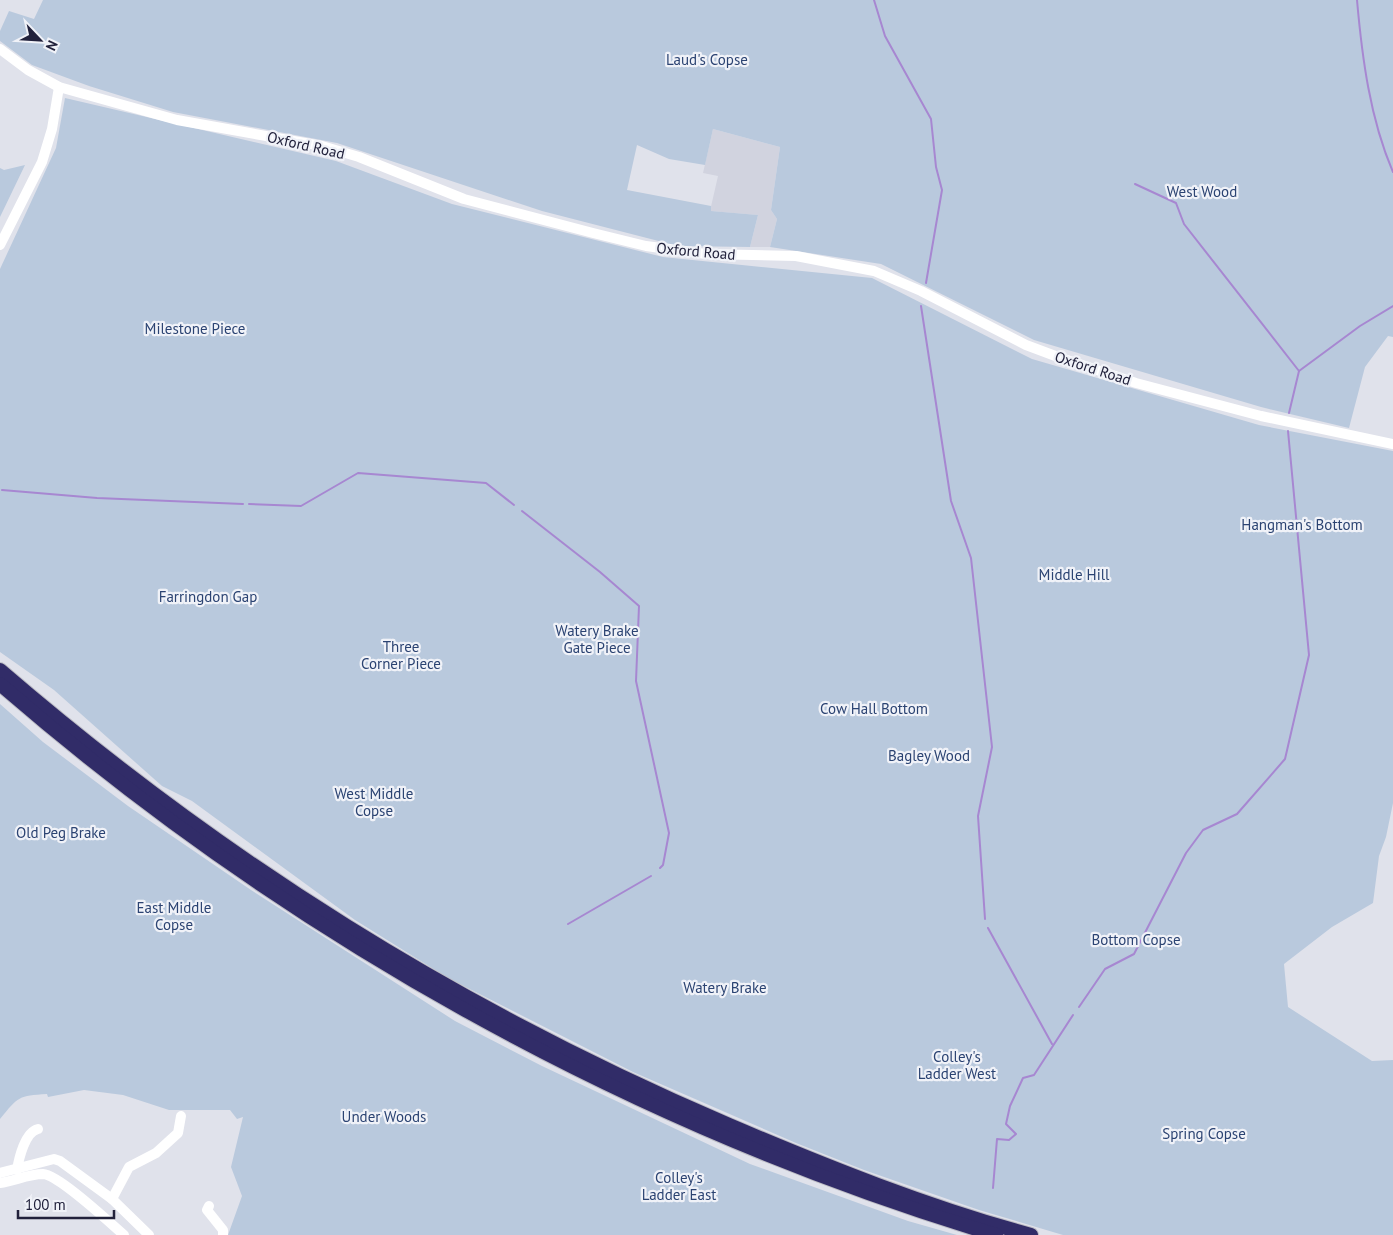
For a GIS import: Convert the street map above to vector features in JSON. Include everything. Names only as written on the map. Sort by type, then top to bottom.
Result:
[{"type":"highway","points":[[0,670],[70,730],[202,831],[286,889],[471,1001],[603,1069],[789,1151],[893,1190],[1031,1235]]},
{"type":"highway","points":[[0,684],[64,740],[203,845],[280,898],[367,953],[480,1019],[598,1080],[784,1161],[889,1200],[996,1235]]},
{"type":"street","name":"Oxford Road","points":[[0,48],[28,70],[59,87],[177,120],[322,146],[359,157],[464,199],[646,246],[706,254],[796,256],[874,270],[921,291],[1026,345],[1058,357],[1136,383],[1261,416],[1393,444]]},
{"type":"street","points":[[0,245],[42,162],[52,129],[59,87]]},
{"type":"street","points":[[112,1199],[130,1167],[156,1153],[178,1133],[181,1116]]},
{"type":"street","points":[[17,1170],[27,1140],[36,1128]]},
{"type":"street","points":[[0,1173],[54,1159],[60,1160],[112,1199],[149,1235]]},
{"type":"street","points":[[0,1183],[38,1175],[50,1176],[69,1188],[124,1235]]},
{"type":"street","points":[[209,1206],[207,1210],[223,1230],[223,1235]]},
{"type":"shaded area","points":[[713,129],[780,147],[771,210],[777,219],[770,247],[750,247],[758,215],[710,211],[718,176],[703,173]]},
{"type":"green space","name":"West Wood","points":[[43,0],[1393,0],[1393,337],[1388,336],[1365,367],[1349,428],[1261,407],[1034,340],[881,264],[770,247],[777,219],[771,210],[780,147],[713,129],[705,165],[669,159],[637,145],[627,190],[711,206],[711,211],[758,215],[750,247],[678,246],[542,211],[337,143],[173,112],[89,86],[32,65],[0,41],[0,31],[9,11],[34,19]]},
{"type":"green space","name":"Bagley Wood","points":[[65,98],[336,161],[452,204],[663,257],[872,278],[1032,359],[1259,425],[1393,451],[1393,803],[1386,837],[1379,856],[1373,903],[1332,927],[1284,964],[1288,1007],[1372,1061],[1393,1060],[1393,1235],[1063,1235],[979,1210],[864,1170],[796,1143],[633,1072],[448,978],[355,920],[192,801],[162,786],[54,690],[0,652],[0,269],[56,148]]},
{"type":"green space","points":[[25,165],[0,217],[0,168],[4,170]]},
{"type":"green space","points":[[0,704],[43,742],[128,806],[251,890],[455,1021],[542,1066],[750,1164],[908,1221],[957,1235],[228,1235],[242,1196],[231,1167],[243,1117],[237,1119],[230,1110],[169,1110],[123,1095],[84,1090],[48,1097],[47,1094],[24,1097],[11,1106],[0,1119]]},
{"type":"waterway","points":[[874,0],[885,36],[931,119],[936,167],[942,190],[926,283]]},
{"type":"waterway","points":[[1357,0],[1368,88],[1378,131],[1393,172]]},
{"type":"waterway","points":[[1135,184],[1176,203],[1184,224],[1299,371],[1289,413]]},
{"type":"waterway","points":[[921,306],[951,501],[971,558],[992,747],[978,816],[985,919]]},
{"type":"waterway","points":[[1299,371],[1360,326],[1393,306]]},
{"type":"waterway","points":[[1079,1007],[1105,969],[1134,954],[1186,853],[1203,830],[1237,814],[1285,759],[1309,655],[1288,431]]},
{"type":"waterway","points":[[249,504],[301,506],[358,473],[486,483],[514,505]]},
{"type":"waterway","points":[[2,490],[97,498],[243,504]]},
{"type":"waterway","points":[[522,511],[600,572],[639,606],[636,681],[669,833],[663,865],[660,868]]},
{"type":"waterway","points":[[568,924],[651,876]]},
{"type":"waterway","points":[[988,928],[1052,1044]]},
{"type":"waterway","points":[[993,1188],[997,1139],[1009,1140],[1016,1134],[1006,1124],[1010,1106],[1023,1078],[1034,1075],[1073,1015]]},
{"type":"park label","name":"Laud's Copse","points":[[707,59]]},
{"type":"park label","name":"Milestone Piece","points":[[195,328]]},
{"type":"park label","name":"Hangman's Bottom","points":[[1302,524]]},
{"type":"park label","name":"Middle Hill","points":[[1074,574]]},
{"type":"park label","name":"Farringdon Gap","points":[[208,596]]},
{"type":"park label","name":"Watery Brake Gate Piece","points":[[597,638]]},
{"type":"park label","name":"Three Corner Piece","points":[[401,654]]},
{"type":"park label","name":"Cow Hall Bottom","points":[[874,708]]},
{"type":"park label","name":"West Middle Copse","points":[[374,802]]},
{"type":"park label","name":"Old Peg Brake","points":[[61,832]]},
{"type":"park label","name":"East Middle Copse","points":[[174,916]]},
{"type":"park label","name":"Bottom Copse","points":[[1136,939]]},
{"type":"park label","name":"Watery Brake","points":[[725,987]]},
{"type":"park label","name":"Colley's Ladder West","points":[[957,1064]]},
{"type":"park label","name":"Under Woods","points":[[384,1116]]},
{"type":"park label","name":"Spring Copse","points":[[1204,1133]]},
{"type":"park label","name":"Colley's Ladder East","points":[[679,1186]]}]
